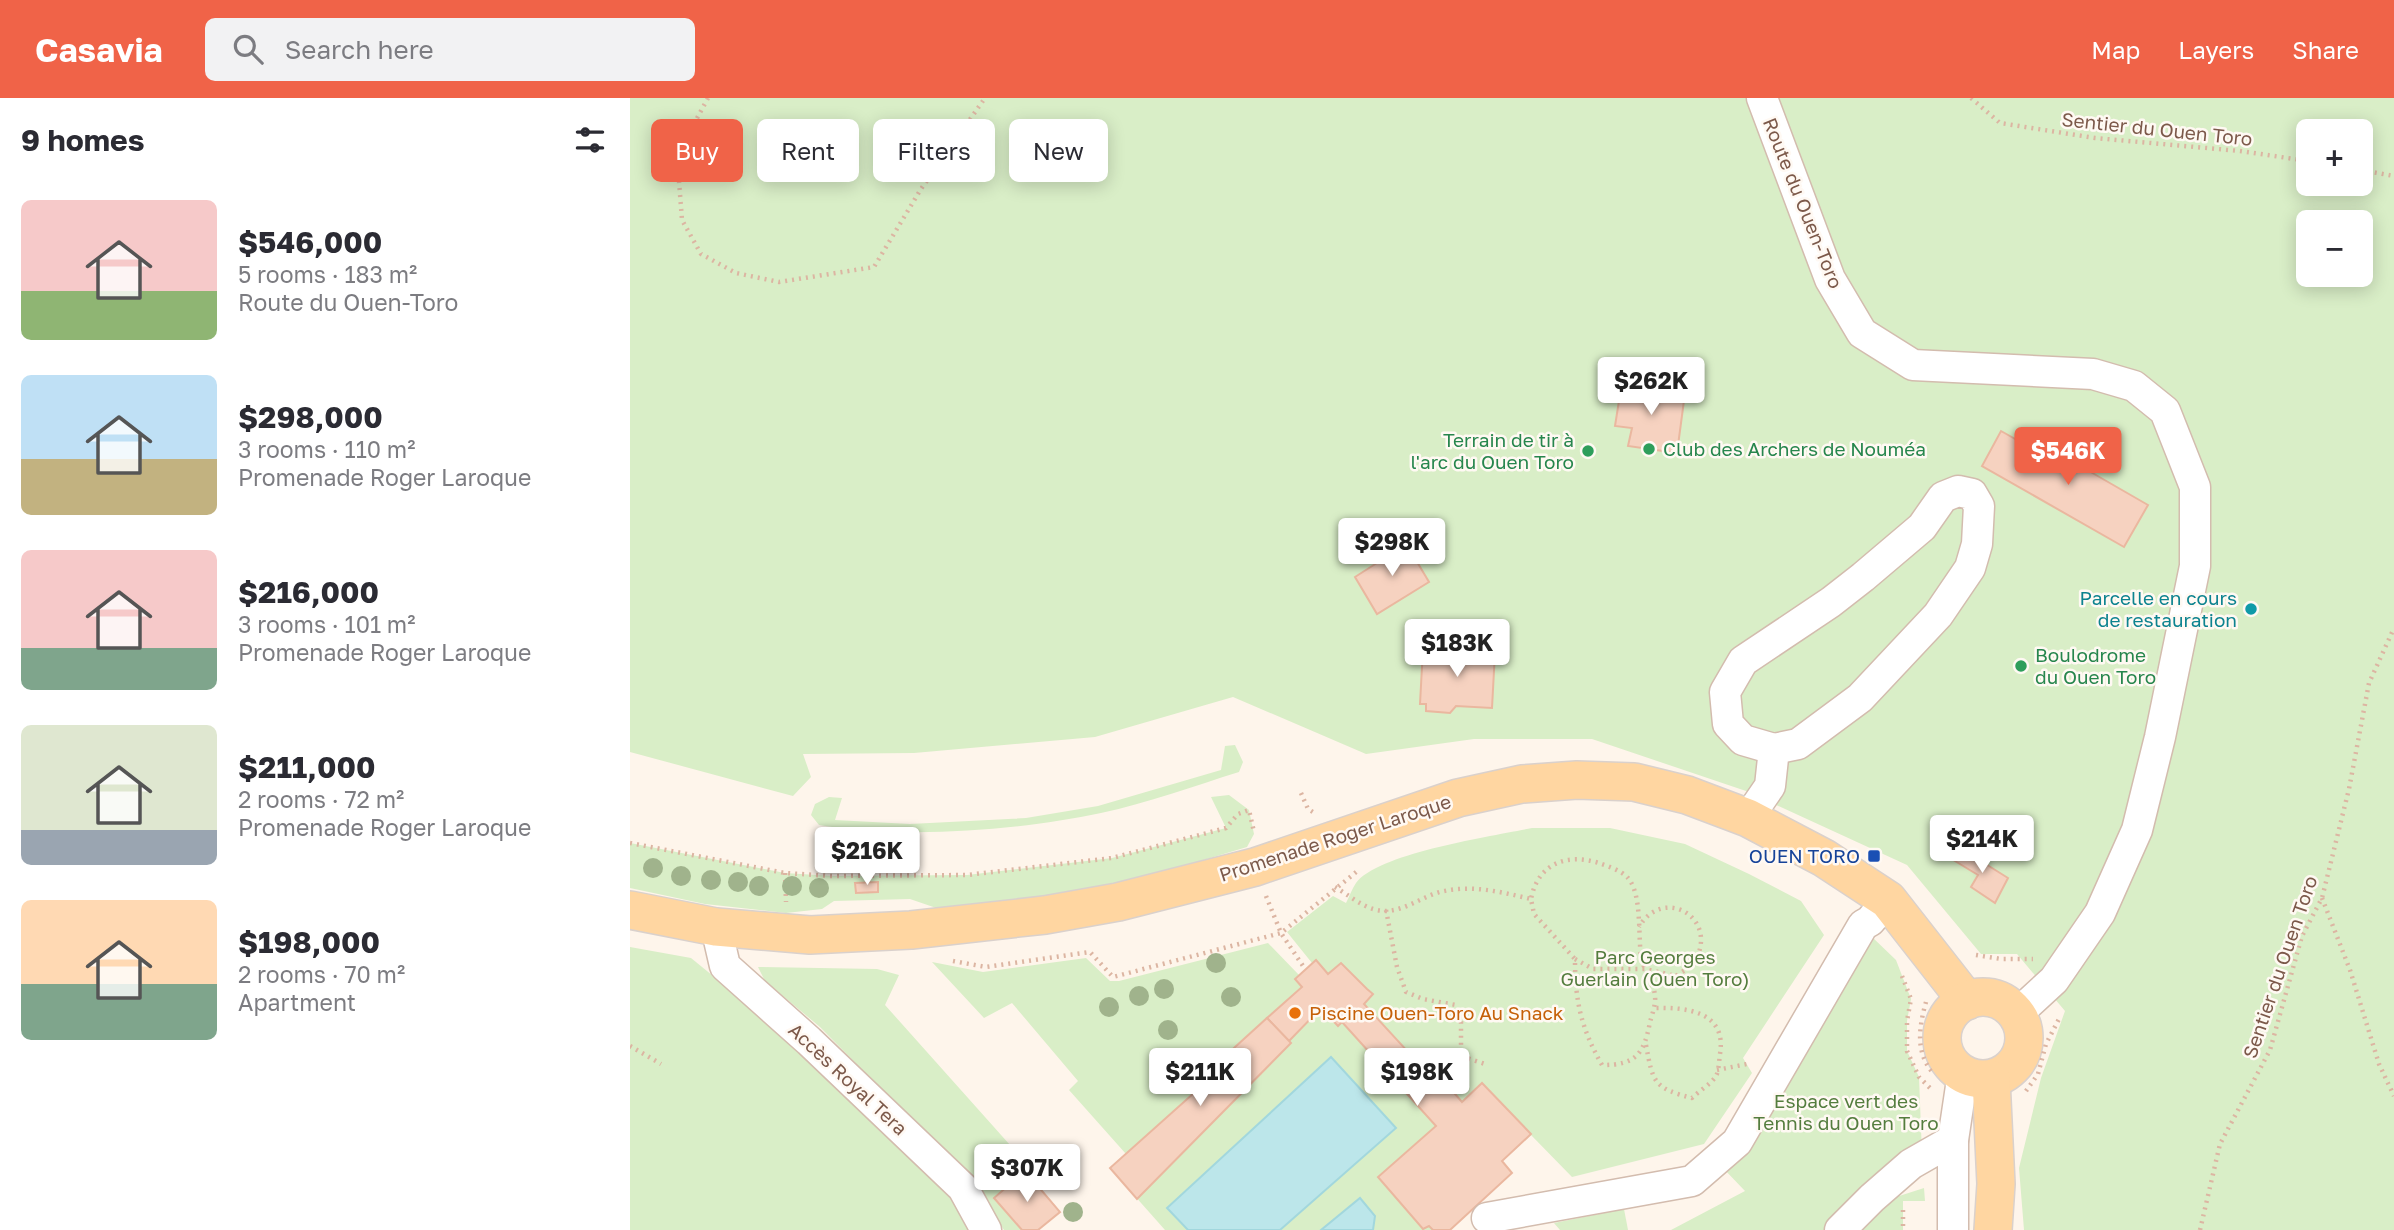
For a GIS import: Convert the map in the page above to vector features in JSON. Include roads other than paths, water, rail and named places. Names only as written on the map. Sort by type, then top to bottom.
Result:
[{"type":"main road","name":"Promenade Roger Laroque","points":[[630,910],[716,927],[810,935],[911,930],[1045,915],[1118,902],[1255,867],[1458,798],[1522,784],[1577,780],[1634,782],[1686,795],[1748,818],[1824,858],[1888,900],[1967,1001]]},
{"type":"main road","points":[[1977,1083],[2008,1072],[2020,1058],[2025,1041],[2020,1011],[1996,999],[1978,998],[1961,1004],[1948,1017],[1942,1035],[1945,1054],[1955,1069],[1977,1083],[1996,1184],[1993,1230]]},
{"type":"street","name":"Route du Ouen-Toro","points":[[1762,98],[1830,279],[1862,333],[1913,365],[2093,374],[2134,386],[2165,411],[2195,487],[2195,566],[2160,737],[2137,830],[2100,913],[2053,980],[2020,1011]]},
{"type":"street","points":[[1958,491],[1972,494],[1979,506],[1977,544],[1969,568],[1938,615],[1860,698],[1798,744],[1774,749],[1743,740],[1728,724],[1724,692],[1743,661],[1831,602],[1863,577],[1922,527],[1943,498],[1958,491]]},
{"type":"street","points":[[1748,818],[1770,786],[1774,749]]},
{"type":"street","points":[[1487,1218],[1692,1181],[1737,1142],[1863,925],[1870,921],[1888,900]]},
{"type":"street","name":"Accès Royal Tera","points":[[716,927],[725,966],[809,1041],[963,1188],[986,1230]]},
{"type":"street","points":[[1953,1230],[1953,1139],[1977,1083]]},
{"type":"street","points":[[1840,1230],[1911,1164],[1953,1139]]},
{"type":"water","points":[[1331,1057],[1396,1128],[1280,1230],[1188,1230],[1167,1208]]},
{"type":"water","points":[[1360,1198],[1375,1216],[1373,1230],[1321,1230]]},
{"type":"place","name":"Club des Archers de Nouméa","points":[[1649,449]]},
{"type":"place","name":"Terrain de tir à l'arc du Ouen Toro","points":[[1588,451]]},
{"type":"place","name":"Parcelle en cours de restauration","points":[[2251,609]]},
{"type":"place","name":"Boulodrome du Ouen Toro","points":[[2021,666]]},
{"type":"place","name":"OUEN TORO","points":[[1874,856]]},
{"type":"place","name":"Piscine Ouen-Toro Au Snack","points":[[1295,1013]]},
{"type":"park label","name":"Parc Georges Guerlain (Ouen Toro)","points":[[1655,968]]},
{"type":"park label","name":"Espace vert des Tennis du Ouen Toro","points":[[1846,1112]]}]
